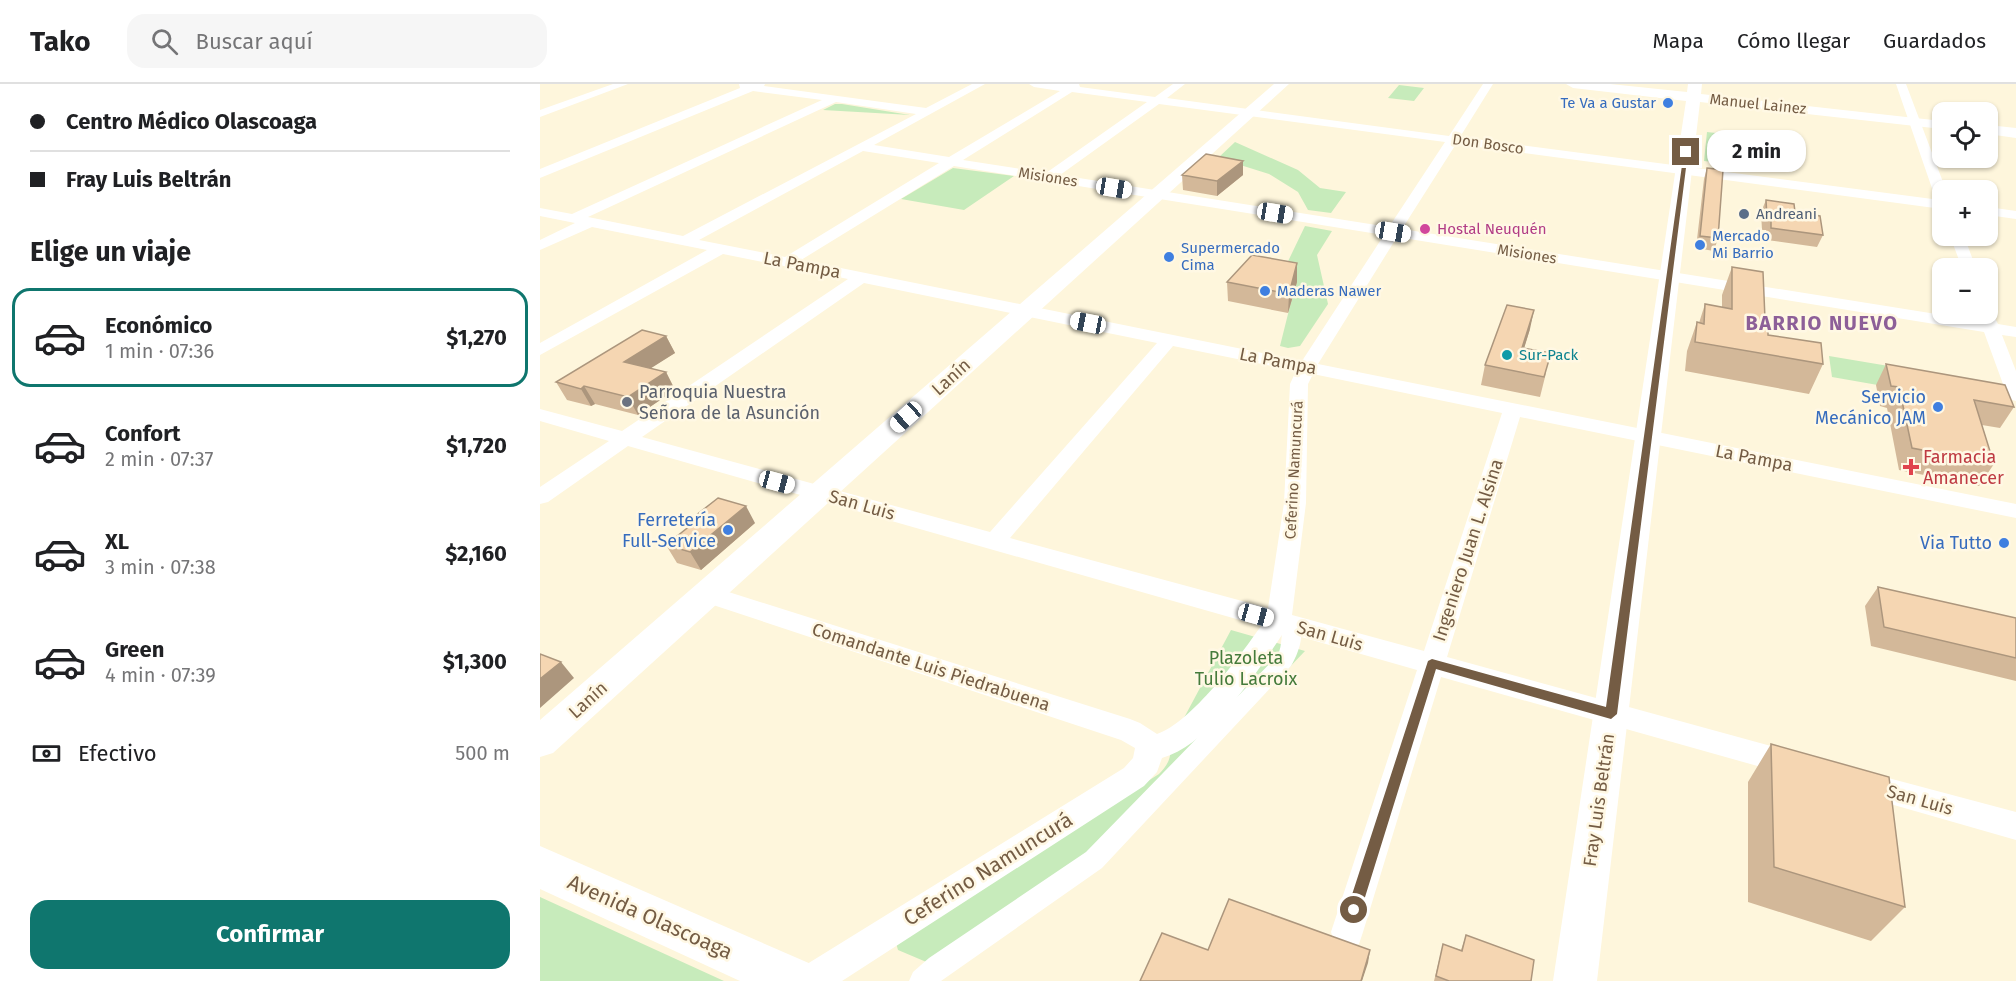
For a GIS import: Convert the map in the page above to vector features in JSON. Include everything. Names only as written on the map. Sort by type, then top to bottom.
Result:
[{"type":"main road","name":"Avenida Olascoaga","points":[[540,867],[794,981]]},
{"type":"street","points":[[540,114],[623,84]]},
{"type":"street","points":[[733,84],[928,112]]},
{"type":"street","points":[[685,241],[980,84]]},
{"type":"street","name":"Don Bosco","points":[[1034,84],[1075,86],[1250,113],[1932,204]]},
{"type":"street","points":[[1049,177],[1180,84]]},
{"type":"street","name":"Lanín","points":[[540,742],[1282,84]]},
{"type":"street","name":"Ceferino Namuncurá","points":[[922,981],[938,967],[1077,873],[1109,845],[1284,661],[1290,651],[1285,623],[1284,593],[1295,503],[1297,391],[1307,367],[1488,84]]},
{"type":"street","name":"Manuel Lainez","points":[[1574,84],[1694,91],[1932,124]]},
{"type":"street","points":[[1901,84],[1936,180]]},
{"type":"street","points":[[540,174],[756,86]]},
{"type":"street","points":[[787,262],[1075,86]]},
{"type":"street","name":"Fray Luis Beltrán","points":[[1575,981],[1694,91]]},
{"type":"street","points":[[540,246],[582,221],[834,99]]},
{"type":"street","points":[[1998,131],[2016,133]]},
{"type":"street","name":"Misiones","points":[[861,147],[1669,276],[1932,313]]},
{"type":"street","name":"La Pampa","points":[[540,212],[2016,511]]},
{"type":"street","points":[[1998,212],[2016,214]]},
{"type":"street","points":[[540,350],[720,249]]},
{"type":"street","points":[[540,497],[862,277]]},
{"type":"street","points":[[1989,324],[2016,395]]},
{"type":"street","name":"Misiones","points":[[1996,324],[2016,332]]},
{"type":"street","points":[[994,542],[1170,339]]},
{"type":"street","name":"Ingeniero Juan L. Alsina","points":[[1347,932],[1513,409]]},
{"type":"street","name":"San Luis","points":[[540,415],[2016,826]]},
{"type":"street","name":"Comandante Luis Piedrabuena","points":[[707,594],[1130,731],[1145,740],[1149,747]]},
{"type":"street","points":[[1149,747],[1163,746],[1185,734],[1285,623]]},
{"type":"street","name":"Ceferino Namuncurá","points":[[812,981],[1134,777],[1147,763],[1149,747]]},
{"type":"green space","points":[[1399,85],[1424,88],[1414,101],[1388,98]]},
{"type":"green space","points":[[835,104],[842,104],[910,115],[823,110]]},
{"type":"green space","points":[[1707,132],[1777,140],[1779,171],[1723,163],[1722,167],[1713,166],[1713,162],[1704,161]]},
{"type":"green space","points":[[1235,142],[1298,170],[1320,188],[1346,192],[1331,213],[1308,210],[1298,192],[1269,174],[1218,158]]},
{"type":"green space","points":[[953,168],[1014,176],[964,210],[901,199]]},
{"type":"green space","points":[[1305,226],[1332,231],[1317,255],[1328,304],[1300,346],[1288,348],[1280,346],[1296,282],[1280,278]]},
{"type":"green space","points":[[1829,356],[1984,382],[1992,405],[1832,377]]},
{"type":"green space","name":"Plazoleta Tulio Lacroix","points":[[1231,630],[1305,651],[1134,830],[950,972],[898,950],[896,943],[905,933],[1159,774],[1169,760],[1170,744]]},
{"type":"green space","points":[[540,897],[724,981],[540,981]]},
{"type":"building","points":[[1206,154],[1243,161],[1217,181],[1182,175]]},
{"type":"building","points":[[1707,168],[1723,170],[1718,238],[1700,236]]},
{"type":"building","points":[[1766,200],[1794,204],[1795,212],[1820,216],[1823,235],[1771,228],[1771,218],[1767,218]]},
{"type":"building","points":[[1252,255],[1297,263],[1289,294],[1227,282]]},
{"type":"building","points":[[1732,267],[1763,272],[1768,335],[1821,343],[1823,364],[1695,342],[1697,322],[1704,324],[1705,304],[1732,309]]},
{"type":"building","points":[[1507,305],[1534,310],[1522,348],[1551,353],[1544,377],[1485,365]]},
{"type":"building","points":[[642,330],[666,336],[624,362],[666,372],[628,397],[556,382]]},
{"type":"building","points":[[1886,364],[2005,385],[2014,407],[1974,400],[1994,464],[1912,448],[1899,387],[1891,386]]},
{"type":"building","points":[[718,498],[746,506],[690,552],[666,545],[696,521],[690,520]]},
{"type":"building","points":[[1878,587],[2016,618],[2016,658],[1884,627]]},
{"type":"building","points":[[540,654],[561,662],[540,679]]},
{"type":"building","points":[[1771,744],[1889,777],[1905,907],[1774,867]]},
{"type":"building","points":[[1229,899],[1370,950],[1361,981],[1140,981],[1162,933],[1208,950]]},
{"type":"building","points":[[1466,935],[1534,960],[1531,981],[1449,981],[1436,976],[1443,944],[1462,951]]},
{"type":"place","name":"Te Va a Gustar","points":[[1668,103]]},
{"type":"place","name":"Andreani","points":[[1744,214]]},
{"type":"place","name":"Hostal Neuquén","points":[[1425,229]]},
{"type":"place","name":"Mercado Mi Barrio","points":[[1700,245]]},
{"type":"place","name":"Supermercado Cima","points":[[1169,257]]},
{"type":"place","name":"Maderas Nawer","points":[[1265,291]]},
{"type":"place","name":"Sur-Pack","points":[[1507,355]]},
{"type":"place","name":"Parroquia Nuestra Señora de la Asunción","points":[[627,402]]},
{"type":"place","name":"Servicio Mecánico JAM","points":[[1938,407]]},
{"type":"place","name":"Farmacia Amanecer","points":[[1911,467]]},
{"type":"place","name":"Ferretería Full-Service","points":[[728,530]]},
{"type":"place","name":"Via Tutto","points":[[2004,543]]},
{"type":"district","name":"BARRIO NUEVO","points":[[1822,323]]},
{"type":"route","points":[[1354,910],[1432,664],[1611,714],[1686,152]]}]
